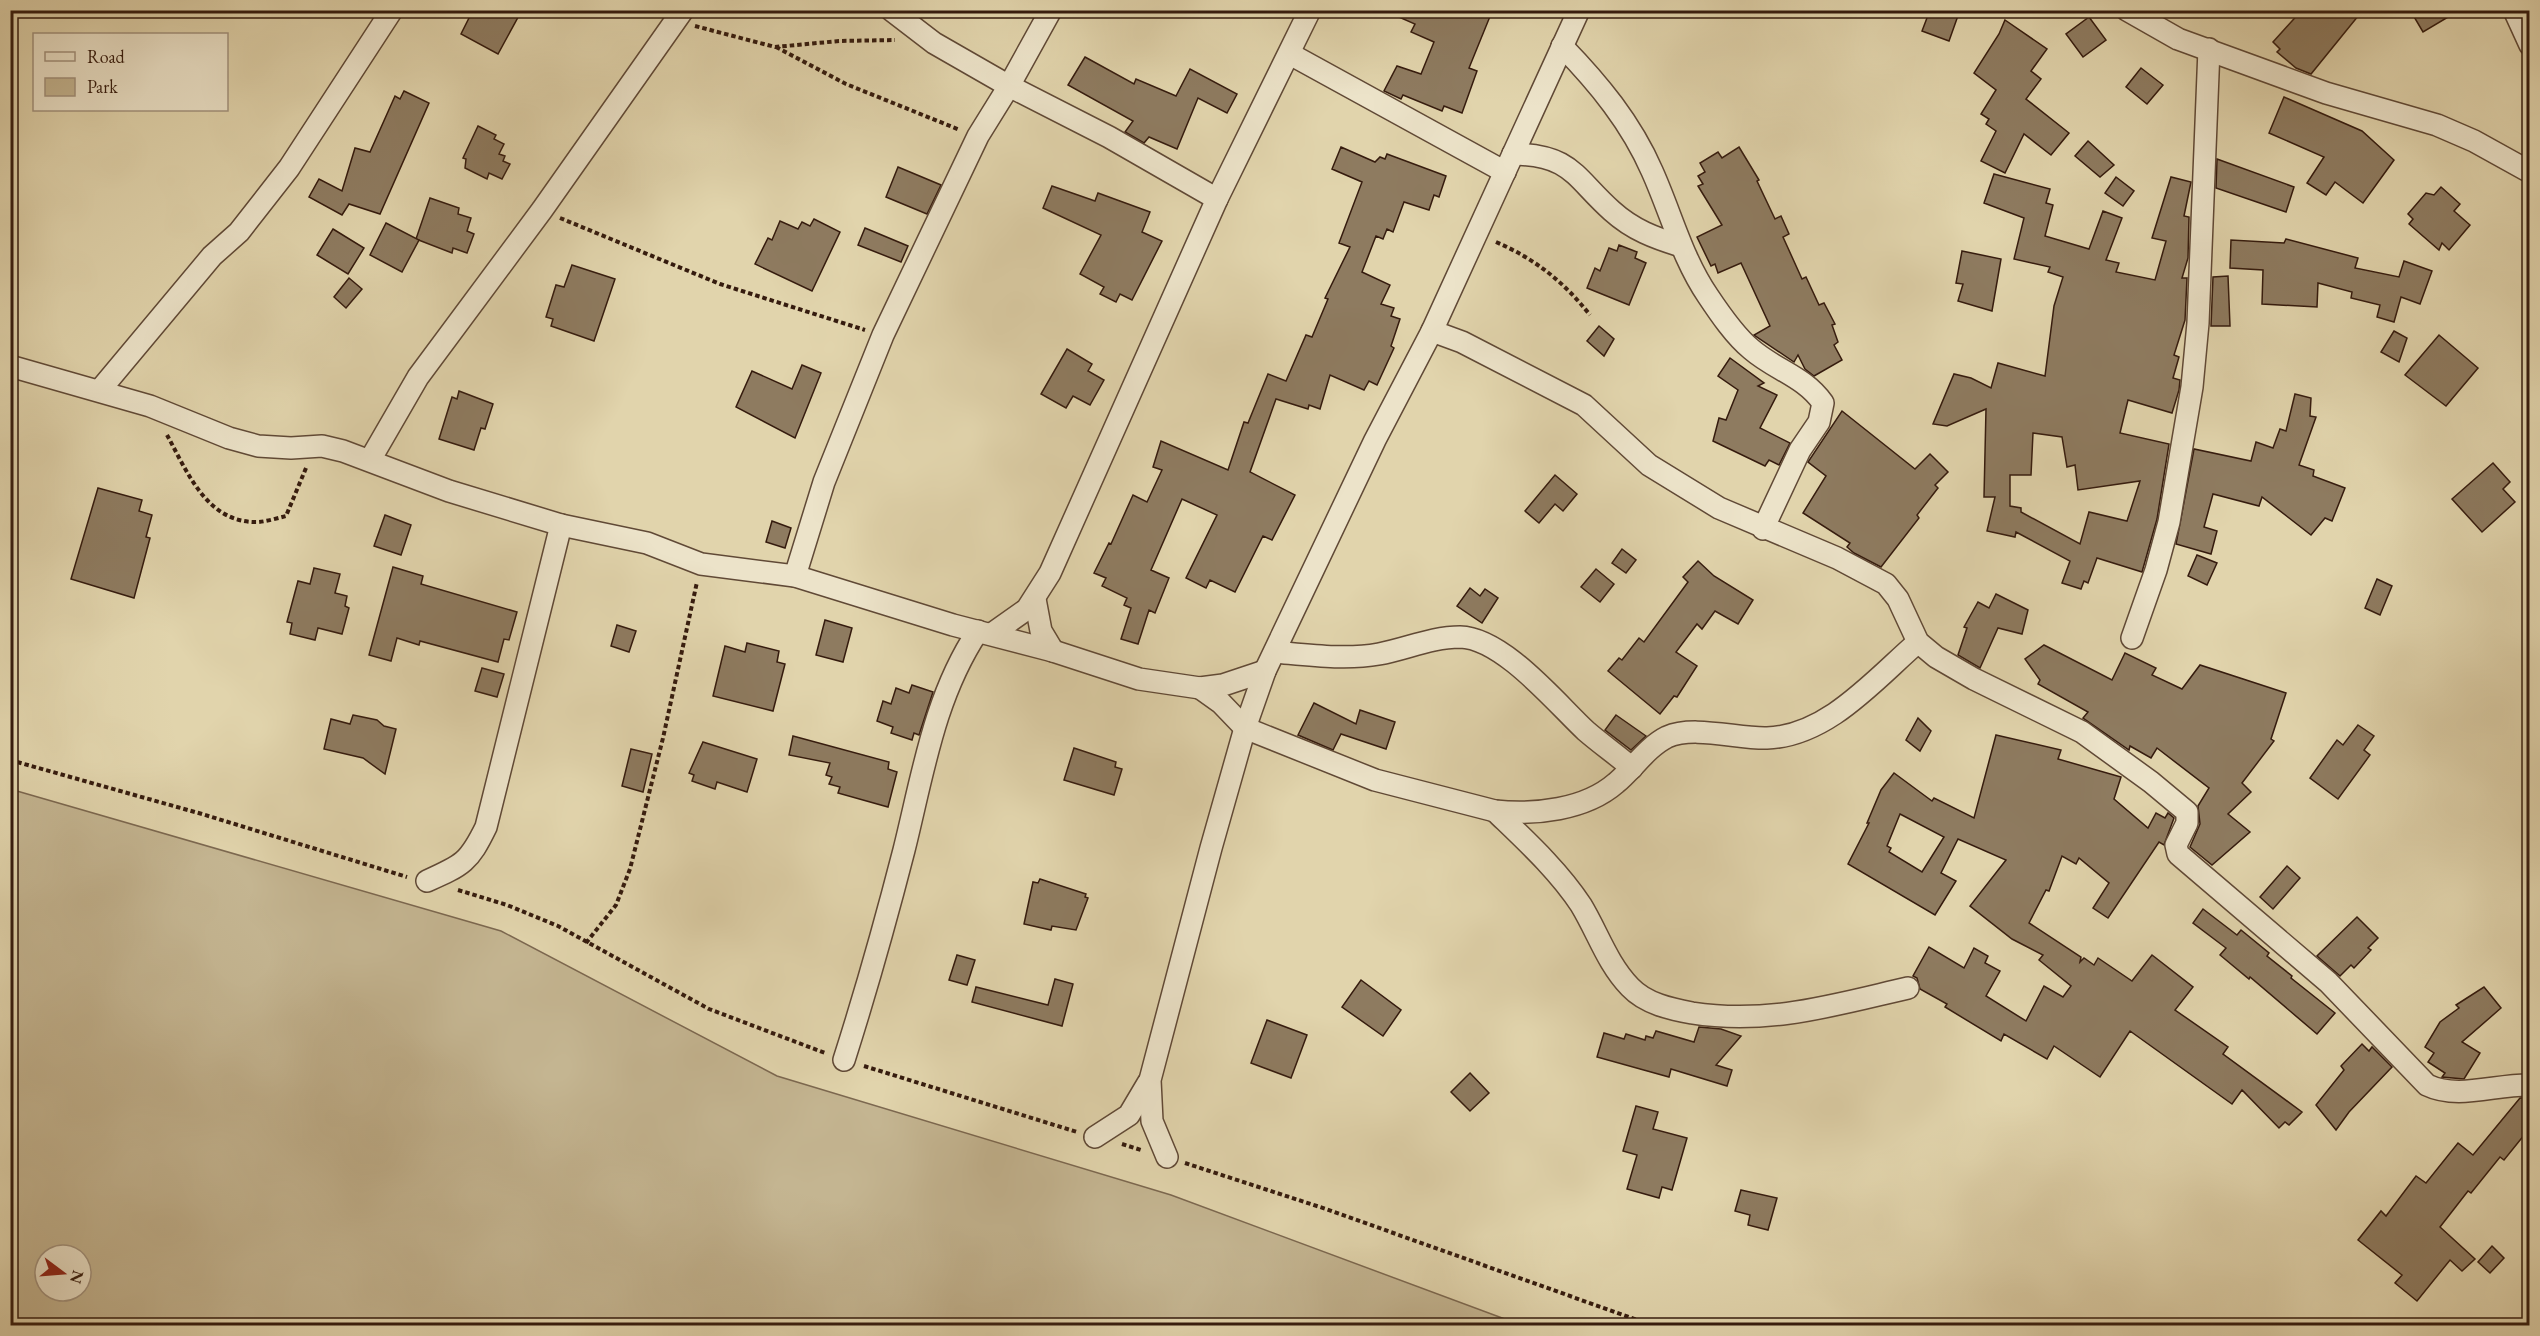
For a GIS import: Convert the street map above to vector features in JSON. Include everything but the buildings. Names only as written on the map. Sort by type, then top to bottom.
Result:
[{"type":"street","points":[[100,390],[212,256],[239,232],[289,168],[392,10]]},
{"type":"street","points":[[891,10],[934,43],[1009,86],[1109,137],[1217,199]]},
{"type":"street","points":[[795,576],[824,482],[883,335],[978,136],[1051,10]]},
{"type":"street","points":[[844,1060],[903,853],[941,701],[952,675],[986,632],[1018,617],[1035,599],[1217,199],[1310,10]]},
{"type":"street","points":[[1095,1137],[1129,1116],[1150,1080],[1245,728],[1270,662],[1375,440],[1432,331],[1579,10]]},
{"type":"street","points":[[2127,10],[2178,39],[2326,93],[2437,125],[2474,141],[2529,172]]},
{"type":"street","points":[[2514,10],[2529,45]]},
{"type":"street","points":[[370,460],[418,377],[542,210],[680,15]]},
{"type":"street","points":[[1562,46],[1613,102],[1627,125],[1652,170],[1681,246],[1707,295],[1751,349],[1812,387],[1823,403],[1819,422],[1800,450],[1763,529]]},
{"type":"street","points":[[2132,638],[2156,570],[2169,522],[2189,408],[2198,323],[2209,50]]},
{"type":"street","points":[[1290,54],[1509,163],[1557,160],[1571,169],[1612,211],[1636,229],[1653,238],[1681,246]]},
{"type":"street","points":[[1432,331],[1462,342],[1569,395],[1601,418],[1649,465],[1719,508],[1763,529],[1837,558],[1886,584],[1898,599],[1918,642],[1936,657],[1974,679],[2082,732],[2184,808],[2188,816],[2176,845],[2178,854],[2328,982],[2427,1085],[2438,1090],[2455,1092],[2529,1085]]},
{"type":"street","points":[[10,366],[150,406],[229,438],[258,446],[291,448],[322,446],[370,460],[449,491],[561,525],[647,543],[701,564],[795,576],[1053,651],[1139,679],[1200,688],[1223,685],[1270,662],[1378,654],[1440,639],[1461,637],[1476,641],[1508,659],[1588,732],[1632,768]]},
{"type":"street","points":[[427,881],[455,869],[472,855],[486,827],[561,525]]},
{"type":"street","points":[[1035,599],[1041,631],[1053,651]]},
{"type":"street","points":[[1200,688],[1221,703],[1245,728],[1375,780],[1495,811],[1533,812],[1594,798],[1616,784],[1668,737],[1690,733],[1767,738],[1805,729],[1835,713],[1918,642]]},
{"type":"street","points":[[1495,811],[1558,875],[1581,906],[1613,965],[1631,988],[1650,1002],[1684,1012],[1750,1018],[1779,1017],[1908,988]]},
{"type":"street","points":[[1150,1080],[1152,1121],[1167,1157]]},
{"type":"path","points":[[680,15],[775,47],[846,84],[978,136]]},
{"type":"path","points":[[775,47],[884,39],[934,43]]},
{"type":"path","points":[[542,210],[720,284],[838,323],[883,335]]},
{"type":"path","points":[[1476,233],[1541,265],[1569,289],[1590,315]]},
{"type":"path","points":[[150,406],[193,482],[210,505],[227,517],[259,522],[286,516],[299,480],[322,446]]},
{"type":"path","points":[[586,943],[616,905],[630,869],[663,738],[701,564]]},
{"type":"green space","points":[[10,789],[501,931],[777,1076],[1171,1195],[1521,1325],[11,1325]]}]
